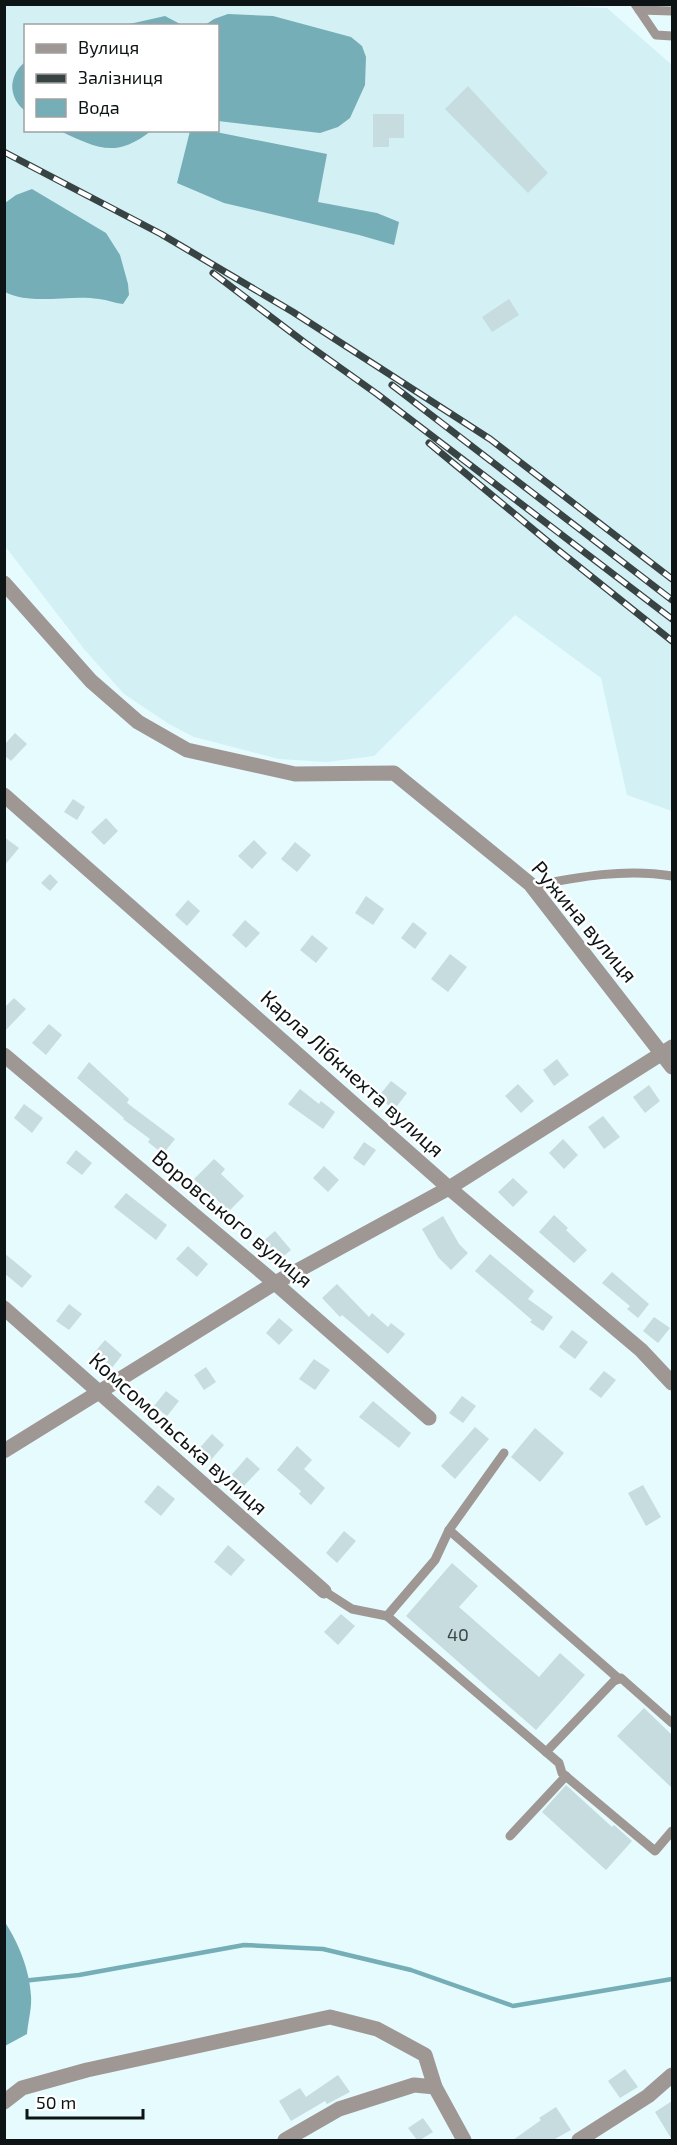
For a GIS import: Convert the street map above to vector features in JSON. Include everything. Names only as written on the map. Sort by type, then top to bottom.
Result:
[{"type":"street","name":"Ружина вулиця","points":[[4,583],[91,681],[138,722],[187,750],[296,774],[394,773],[532,886],[668,1050],[672,1067]]},
{"type":"street","name":"Карла Лібкнехта вулиця","points":[[4,795],[449,1188],[641,1350],[672,1383]]},
{"type":"street","points":[[4,1451],[275,1283],[449,1188],[668,1050]]},
{"type":"street","name":"Воровського вулиця","points":[[4,1055],[275,1283],[429,1418]]},
{"type":"street","name":"Комсомольська вулиця","points":[[4,1308],[324,1591]]},
{"type":"street","points":[[4,2102],[22,2088],[87,2070],[330,2017],[377,2029],[425,2055],[435,2088],[464,2140]]},
{"type":"street","points":[[579,2140],[648,2096],[672,2075]]},
{"type":"street","points":[[285,2140],[339,2109],[414,2085],[435,2088]]},
{"type":"lane","points":[[637,7],[672,11]]},
{"type":"lane","points":[[637,7],[656,35],[672,36]]},
{"type":"lane","points":[[532,886],[594,874],[658,873],[672,876]]},
{"type":"lane","points":[[387,1616],[435,1560],[449,1530],[504,1453]]},
{"type":"lane","points":[[449,1530],[672,1723]]},
{"type":"lane","points":[[324,1591],[352,1609],[387,1616],[559,1763],[562,1773],[655,1851],[672,1831]]},
{"type":"lane","points":[[546,1752],[614,1681],[619,1679]]},
{"type":"lane","points":[[510,1836],[566,1776]]},
{"type":"shaded area","points":[[498,4],[607,8],[672,65],[672,811],[627,795],[601,678],[515,615],[374,756],[327,762],[279,759],[194,737],[169,724],[124,694],[84,649],[5,546],[5,5]]},
{"type":"water","points":[[228,14],[273,16],[351,37],[362,46],[366,57],[365,85],[350,118],[338,127],[320,133],[219,121],[219,24],[206,24]]},
{"type":"water","points":[[165,16],[180,24],[129,24]]},
{"type":"water","points":[[24,63],[24,110],[15,99],[12,86],[19,68]]},
{"type":"water","points":[[62,132],[150,132],[138,140],[116,148],[106,148]]},
{"type":"water","points":[[190,132],[216,132],[327,154],[318,202],[377,213],[399,222],[394,245],[224,203],[177,183]]},
{"type":"water","points":[[32,189],[106,233],[120,255],[128,284],[129,295],[123,304],[87,298],[27,298],[5,292],[5,203],[16,195]]},
{"type":"water","points":[[4,1921],[22,1957],[30,1986],[31,2001],[27,2034],[5,2046]]},
{"type":"building","points":[[468,86],[548,173],[528,193],[445,109]]},
{"type":"building","points":[[373,114],[404,114],[404,138],[389,138],[389,147],[373,147]]},
{"type":"building","points":[[509,299],[519,315],[492,332],[482,317]]},
{"type":"building","points":[[15,733],[27,744],[11,761],[4,755],[4,745]]},
{"type":"building","points":[[73,799],[85,807],[77,820],[64,812]]},
{"type":"building","points":[[106,818],[118,831],[104,845],[91,832]]},
{"type":"building","points":[[4,837],[19,848],[4,866]]},
{"type":"building","points":[[254,840],[267,853],[252,869],[238,856]]},
{"type":"building","points":[[295,842],[311,855],[297,872],[281,859]]},
{"type":"building","points":[[50,874],[58,882],[50,891],[41,883]]},
{"type":"building","points":[[366,896],[384,909],[373,925],[355,913]]},
{"type":"building","points":[[188,900],[200,911],[187,926],[175,915]]},
{"type":"building","points":[[245,920],[260,933],[246,948],[232,935]]},
{"type":"building","points":[[413,922],[427,933],[415,949],[401,938]]},
{"type":"building","points":[[312,935],[328,948],[316,963],[300,950]]},
{"type":"building","points":[[450,954],[467,967],[448,992],[431,979]]},
{"type":"building","points":[[14,998],[26,1009],[4,1032],[4,1008]]},
{"type":"building","points":[[49,1024],[62,1035],[46,1055],[32,1043]]},
{"type":"building","points":[[557,1059],[569,1075],[554,1086],[543,1070]]},
{"type":"building","points":[[89,1062],[129,1099],[127,1103],[175,1139],[163,1154],[148,1142],[150,1139],[123,1119],[77,1078]]},
{"type":"building","points":[[391,1081],[407,1093],[394,1110],[378,1097]]},
{"type":"building","points":[[518,1084],[534,1101],[521,1113],[505,1096]]},
{"type":"building","points":[[649,1085],[660,1101],[645,1113],[633,1097]]},
{"type":"building","points":[[300,1089],[319,1104],[321,1101],[335,1112],[323,1129],[288,1104]]},
{"type":"building","points":[[24,1104],[43,1118],[32,1133],[14,1118]]},
{"type":"building","points":[[603,1116],[620,1137],[604,1149],[588,1127]]},
{"type":"building","points":[[563,1139],[578,1155],[564,1169],[549,1153]]},
{"type":"building","points":[[364,1142],[376,1150],[364,1166],[353,1158]]},
{"type":"building","points":[[76,1150],[92,1163],[82,1175],[66,1163]]},
{"type":"building","points":[[214,1159],[225,1169],[221,1174],[244,1196],[229,1211],[194,1179]]},
{"type":"building","points":[[324,1166],[339,1180],[328,1192],[313,1178]]},
{"type":"building","points":[[513,1178],[528,1192],[513,1207],[498,1192]]},
{"type":"building","points":[[126,1193],[167,1225],[156,1240],[114,1207]]},
{"type":"building","points":[[554,1215],[587,1250],[574,1263],[539,1232]]},
{"type":"building","points":[[443,1216],[459,1244],[468,1253],[451,1270],[438,1257],[422,1229]]},
{"type":"building","points":[[275,1231],[291,1250],[278,1261],[262,1242]]},
{"type":"building","points":[[188,1246],[208,1264],[197,1277],[176,1259]]},
{"type":"building","points":[[4,1253],[32,1276],[22,1288],[4,1273]]},
{"type":"building","points":[[490,1254],[534,1291],[528,1299],[553,1317],[543,1331],[530,1322],[532,1320],[475,1271]]},
{"type":"building","points":[[612,1272],[649,1304],[638,1318],[627,1309],[630,1306],[602,1283]]},
{"type":"building","points":[[337,1284],[369,1317],[372,1313],[388,1327],[391,1323],[405,1334],[388,1354],[342,1315],[340,1317],[322,1298]]},
{"type":"building","points":[[69,1304],[82,1314],[69,1330],[56,1321]]},
{"type":"building","points":[[654,1317],[670,1328],[658,1343],[643,1331]]},
{"type":"building","points":[[279,1318],[293,1330],[279,1345],[266,1333]]},
{"type":"building","points":[[572,1330],[588,1342],[575,1359],[559,1347]]},
{"type":"building","points":[[105,1340],[122,1355],[111,1369],[93,1354]]},
{"type":"building","points":[[314,1359],[330,1370],[315,1390],[299,1379]]},
{"type":"building","points":[[206,1367],[216,1382],[204,1390],[194,1375]]},
{"type":"building","points":[[604,1371],[616,1380],[601,1398],[589,1389]]},
{"type":"building","points":[[166,1391],[179,1401],[167,1416],[154,1406]]},
{"type":"building","points":[[462,1396],[476,1406],[463,1423],[449,1413]]},
{"type":"building","points":[[373,1401],[411,1433],[399,1448],[359,1417]]},
{"type":"building","points":[[475,1427],[489,1439],[455,1479],[441,1466]]},
{"type":"building","points":[[535,1428],[564,1453],[540,1482],[511,1457]]},
{"type":"building","points":[[212,1434],[224,1445],[209,1462],[197,1451]]},
{"type":"building","points":[[297,1446],[312,1460],[304,1469],[325,1488],[311,1505],[299,1494],[301,1491],[277,1470]]},
{"type":"building","points":[[247,1457],[260,1469],[239,1491],[227,1480]]},
{"type":"building","points":[[158,1485],[175,1499],[161,1516],[144,1502]]},
{"type":"building","points":[[643,1485],[661,1517],[646,1526],[628,1493]]},
{"type":"building","points":[[344,1531],[356,1541],[337,1563],[326,1553]]},
{"type":"building","points":[[228,1545],[245,1560],[231,1576],[214,1562]]},
{"type":"building","points":[[452,1563],[478,1586],[459,1607],[539,1677],[560,1653],[585,1675],[536,1730],[406,1616]]},
{"type":"building","points":[[341,1614],[355,1626],[338,1645],[324,1632]]},
{"type":"building","points":[[644,1708],[672,1735],[672,1788],[617,1736]]},
{"type":"building","points":[[566,1785],[612,1827],[614,1825],[632,1841],[606,1870],[542,1812]]},
{"type":"building","points":[[625,2069],[638,2087],[620,2098],[608,2081]]},
{"type":"building","points":[[338,2075],[350,2092],[327,2104],[325,2101],[291,2121],[279,2101],[300,2088],[306,2097]]},
{"type":"building","points":[[672,2101],[672,2140],[655,2112]]},
{"type":"building","points":[[556,2107],[571,2130],[553,2140],[513,2140],[541,2120],[539,2118]]},
{"type":"building","points":[[423,2118],[433,2132],[417,2140],[408,2128]]},
{"type":"waterway","points":[[22,1981],[79,1975],[244,1945],[323,1949],[411,1970],[513,2006],[672,1979]]},
{"type":"railway","points":[[4,152],[161,234],[293,312],[490,439],[672,579]]},
{"type":"railway","points":[[213,273],[377,394],[672,619]]},
{"type":"railway","points":[[392,385],[672,600]]},
{"type":"railway","points":[[429,443],[672,641]]}]
